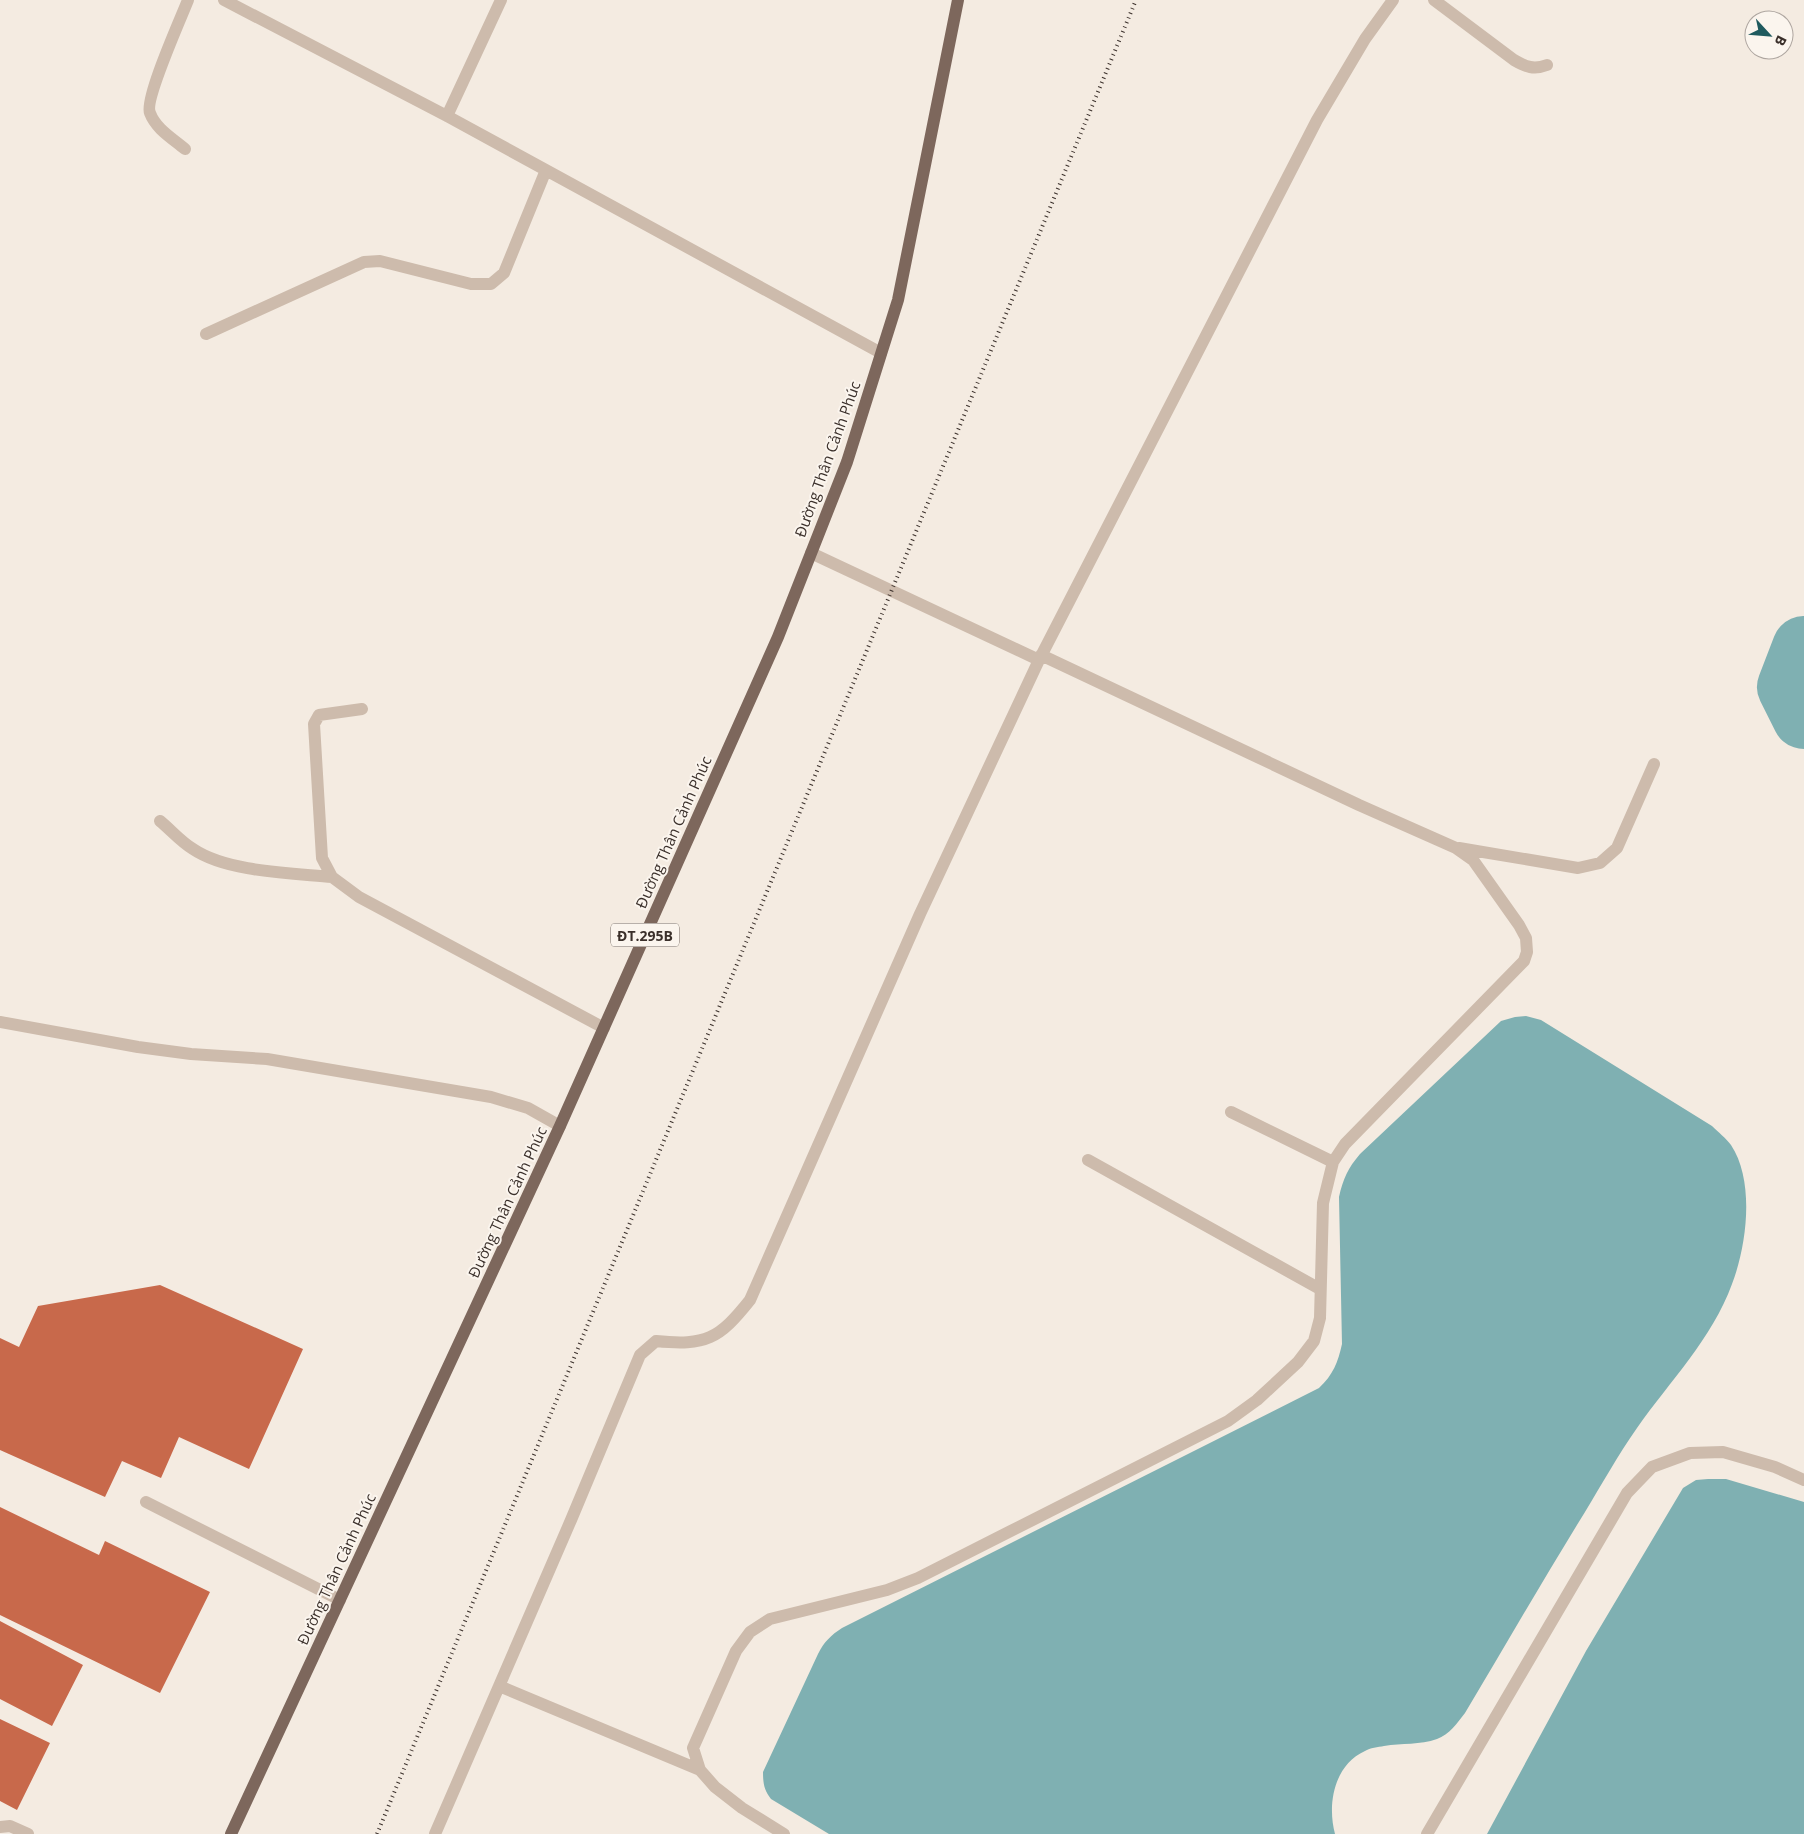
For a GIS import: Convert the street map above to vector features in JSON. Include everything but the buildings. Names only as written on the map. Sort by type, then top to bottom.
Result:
[{"type":"main road","name":"Đường Thân Cảnh Phúc","points":[[231,1834],[560,1126],[778,637],[847,462],[898,300],[958,0]]},
{"type":"street","points":[[185,149],[157,126],[149,111],[151,94],[188,0]]},
{"type":"street","points":[[224,0],[447,116],[881,353]]},
{"type":"street","points":[[447,116],[501,0]]},
{"type":"street","points":[[435,1834],[571,1520],[640,1354],[656,1342],[682,1344],[710,1338],[733,1322],[750,1300],[920,914],[1040,658],[1317,120],[1365,39],[1393,0]]},
{"type":"street","points":[[1434,0],[1514,60],[1527,67],[1538,68],[1547,65]]},
{"type":"street","points":[[206,334],[364,262],[380,261],[471,284],[491,284],[504,273],[546,170]]},
{"type":"street","points":[[784,1834],[742,1808],[715,1787],[700,1770],[693,1748],[736,1651],[750,1632],[770,1619],[887,1590],[918,1578],[1228,1420],[1271,1388],[1298,1362],[1314,1341],[1320,1318],[1323,1203],[1333,1162],[1345,1144],[1524,961],[1527,952],[1526,938],[1520,926],[1473,860],[1456,848],[1040,658],[1012,649],[811,553]]},
{"type":"street","points":[[362,709],[319,715],[314,724],[322,858],[332,877],[359,897],[604,1028]]},
{"type":"street","points":[[1456,848],[1578,868],[1600,863],[1617,848],[1654,764]]},
{"type":"street","points":[[160,821],[193,849],[219,862],[266,871],[332,877]]},
{"type":"street","points":[[0,1022],[138,1047],[190,1054],[267,1059],[490,1097],[528,1108],[560,1126]]},
{"type":"street","points":[[1231,1112],[1333,1162]]},
{"type":"street","points":[[1088,1160],[1320,1289]]},
{"type":"street","points":[[1427,1834],[1627,1494],[1652,1467],[1690,1453],[1723,1452],[1775,1467],[1804,1480]]},
{"type":"street","points":[[146,1502],[340,1600]]},
{"type":"street","points":[[499,1686],[700,1770]]},
{"type":"street","points":[[0,1827],[10,1826],[28,1834]]},
{"type":"water","points":[[1526,1016],[1541,1020],[1712,1126],[1724,1137],[1739,1160],[1743,1176],[1746,1195],[1745,1232],[1742,1251],[1732,1284],[1724,1304],[1713,1323],[1702,1341],[1623,1449],[1465,1713],[1453,1728],[1437,1739],[1374,1748],[1354,1757],[1346,1766],[1335,1787],[1332,1810],[1335,1834],[829,1834],[771,1799],[764,1786],[763,1772],[818,1654],[825,1642],[834,1633],[1319,1388],[1324,1383],[1334,1368],[1342,1344],[1339,1197],[1349,1169],[1360,1154],[1501,1021]]},
{"type":"water","points":[[1726,1479],[1804,1502],[1804,1834],[1487,1834],[1586,1651],[1683,1488],[1696,1480]]},
{"type":"waterway","points":[[1804,648],[1789,687],[1804,717]]},
{"type":"railway","points":[[377,1834],[1136,0]]}]
